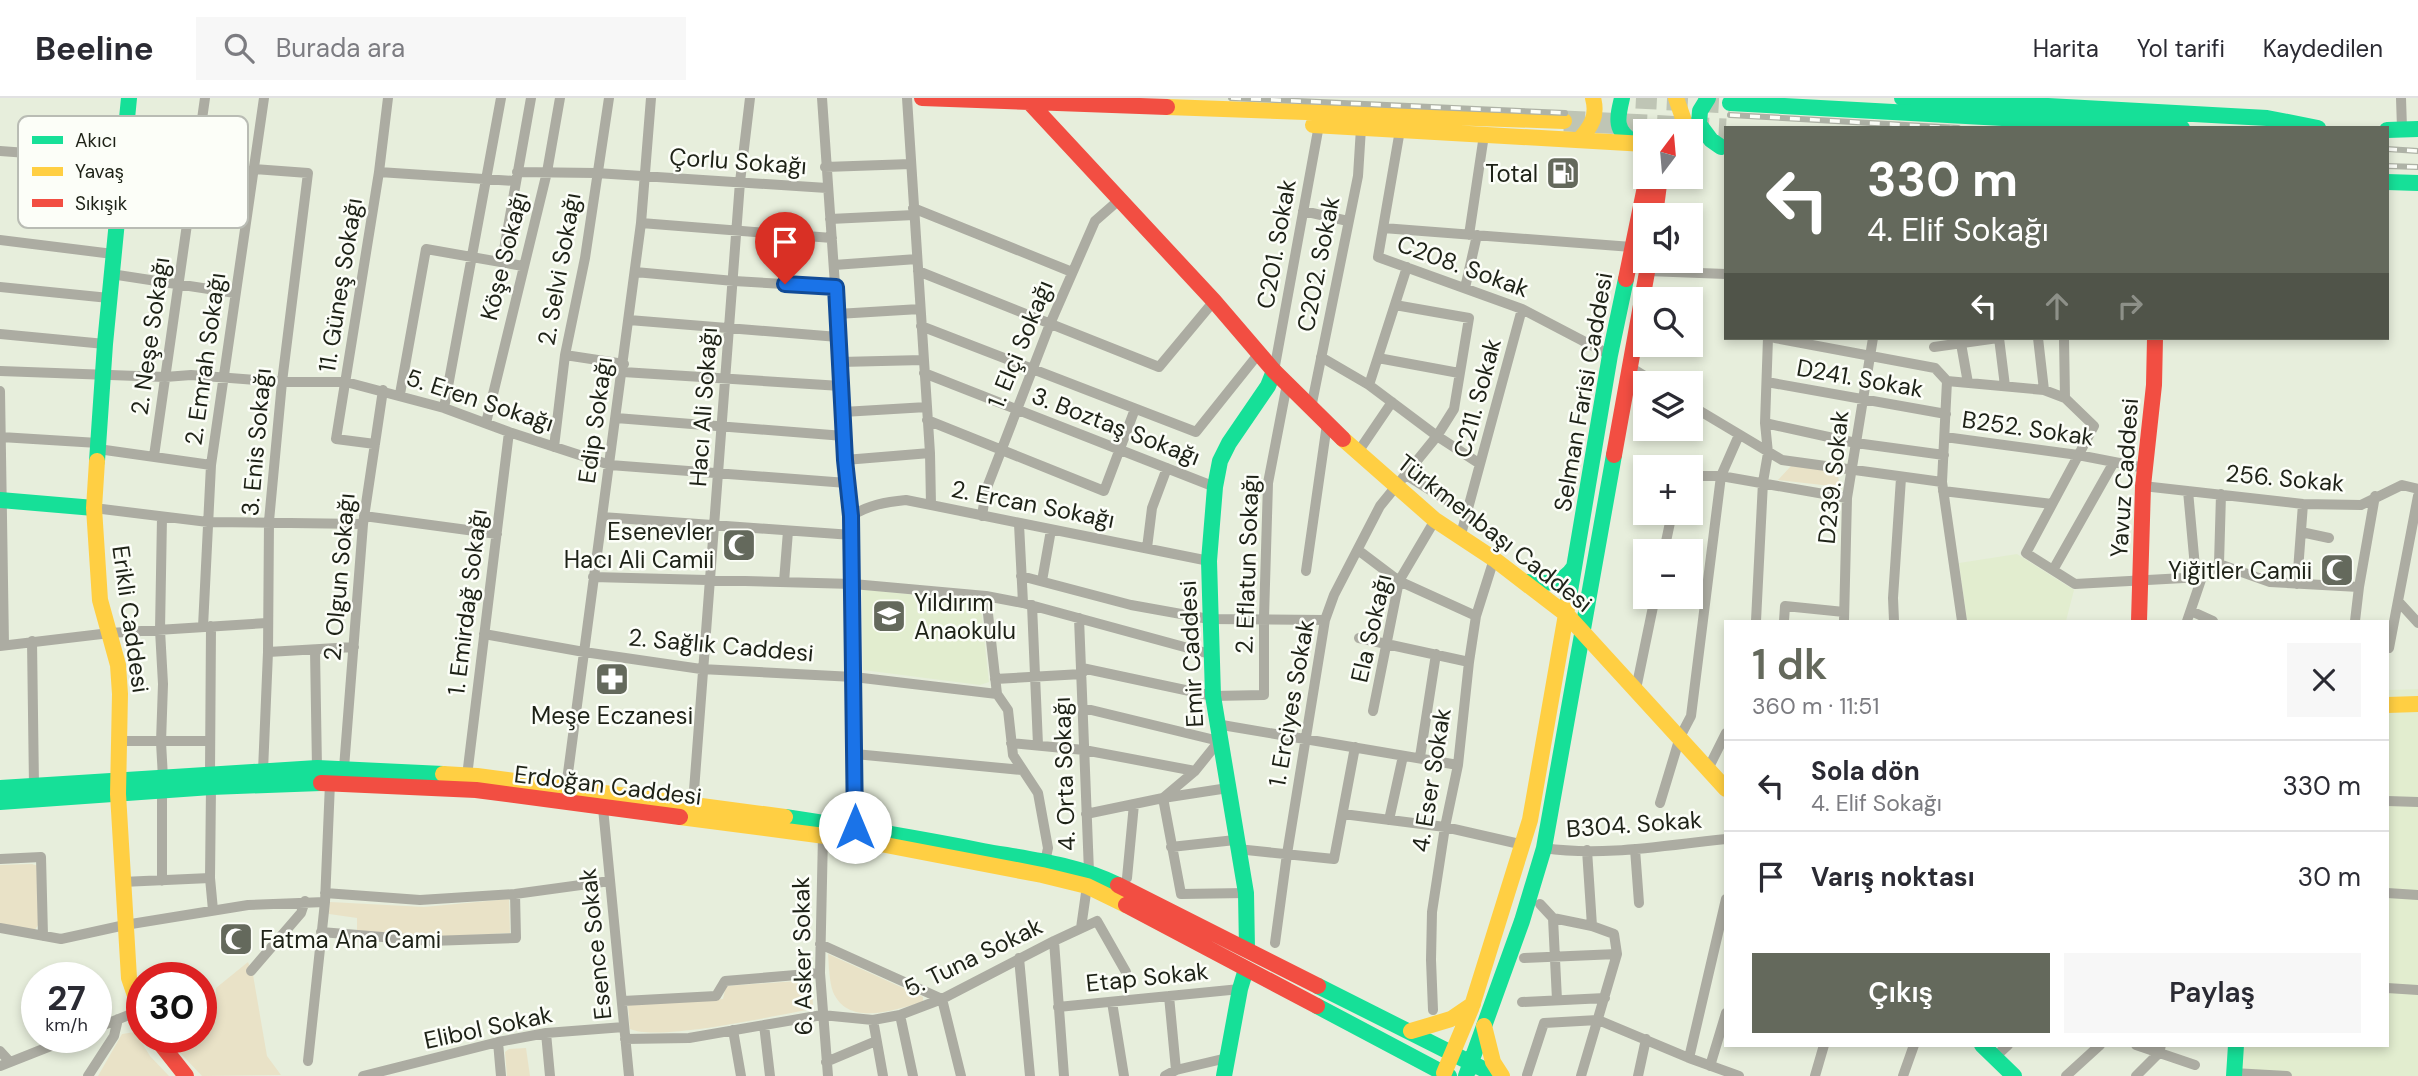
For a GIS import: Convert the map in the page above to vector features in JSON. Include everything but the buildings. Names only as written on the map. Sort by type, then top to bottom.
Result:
[{"type":"main road","points":[[922,98],[1564,121]]},
{"type":"main road","points":[[1579,140],[1588,131],[1595,117],[1593,98]]},
{"type":"main road","points":[[1622,98],[1617,120],[1625,137],[1633,142]]},
{"type":"main road","points":[[1676,98],[1683,119]]},
{"type":"main road","points":[[1708,98],[1700,111],[1699,124],[1711,141],[1723,147]]},
{"type":"main road","points":[[1902,98],[2162,105],[2267,118],[2308,126]]},
{"type":"main road","name":"Türkmenbaşı Caddesi","points":[[1030,103],[1214,301],[1274,371],[1327,424],[1358,452],[1401,481],[1434,520],[1494,559],[1567,615],[1724,787]]},
{"type":"main road","points":[[1730,103],[2146,126]]},
{"type":"main road","points":[[1059,104],[1164,118],[1579,140],[1633,147]]},
{"type":"main road","points":[[2398,131],[2418,138]]},
{"type":"main road","points":[[1703,146],[1723,147]]},
{"type":"main road","points":[[2389,182],[2415,184]]},
{"type":"main road","name":"Selman Farisi Caddesi","points":[[1446,1075],[1473,1004],[1524,845],[1577,562],[1611,355],[1644,189]]},
{"type":"main road","name":"Erikli Caddesi","points":[[115,228],[94,508],[100,600],[118,665],[118,787],[128,962]]},
{"type":"main road","name":"Selman Farisi Caddesi","points":[[1469,1069],[1522,921],[1544,848],[1647,273]]},
{"type":"main road","name":"Yavuz Caddesi","points":[[2139,620],[2143,486],[2154,385],[2155,340]]},
{"type":"main road","name":"Emir Caddesi","points":[[1247,949],[1246,893],[1213,696],[1209,561],[1220,461],[1268,386],[1274,371]]},
{"type":"main road","points":[[1,500],[94,508]]},
{"type":"main road","points":[[1526,582],[1561,582],[1569,576],[1577,562]]},
{"type":"main road","points":[[2389,705],[2418,704]]},
{"type":"main road","name":"Erdoğan Caddesi","points":[[118,787],[210,780],[262,771],[317,768],[467,776],[855,827],[1045,862],[1088,879]]},
{"type":"main road","name":"Erdoğan Caddesi","points":[[210,780],[476,790],[823,835],[1042,875],[1088,879]]},
{"type":"main road","points":[[0,788],[118,787]]},
{"type":"main road","points":[[0,802],[118,787]]},
{"type":"main road","points":[[1088,879],[1247,949],[1455,1054],[1469,1069],[1497,1076]]},
{"type":"main road","points":[[1088,879],[1246,969],[1446,1075]]},
{"type":"main road","points":[[1224,1076],[1246,969]]},
{"type":"main road","points":[[1417,1034],[1451,1019],[1473,1004]]},
{"type":"main road","points":[[1485,1023],[1493,1062],[1503,1076]]},
{"type":"main road","points":[[1984,1047],[2014,1076]]},
{"type":"main road","points":[[2234,1074],[2236,1047]]},
{"type":"main road","points":[[166,1053],[186,1076]]},
{"type":"street","name":"2. Neşe Sokağı","points":[[202,116],[205,98]]},
{"type":"street","name":"2. Emrah Sokağı","points":[[248,203],[264,98]]},
{"type":"street","name":"11. Güneş Sokağı","points":[[375,444],[336,439],[379,172],[388,98]]},
{"type":"street","points":[[444,408],[501,98]]},
{"type":"street","points":[[502,261],[531,98]]},
{"type":"street","name":"Köşe Sokağı","points":[[486,423],[547,172],[560,98]]},
{"type":"street","name":"2. Selvi Sokağı","points":[[554,447],[565,355],[585,258],[608,98]]},
{"type":"street","name":"Edip Sokağı","points":[[566,788],[593,576],[624,368],[646,176],[651,98]]},
{"type":"street","name":"Hacı Ali Sokağı","points":[[693,804],[701,669],[715,527],[740,182],[750,98]]},
{"type":"street","points":[[822,98],[852,535],[855,827]]},
{"type":"street","points":[[906,98],[930,453],[931,505]]},
{"type":"street","points":[[2398,131],[2401,98]]},
{"type":"street","name":"C201. Sokak","points":[[1274,371],[1319,125]]},
{"type":"street","name":"C202. Sokak","points":[[1311,408],[1358,176],[1362,128]]},
{"type":"street","name":"C208. Sokak","points":[[1401,130],[1378,257],[1522,309],[1611,355]]},
{"type":"street","points":[[1465,288],[1484,135]]},
{"type":"street","points":[[0,151],[18,152]]},
{"type":"street","points":[[825,167],[911,164]]},
{"type":"street","name":"3. Enis Sokağı","points":[[253,169],[308,173],[282,382],[269,522],[268,652],[262,771]]},
{"type":"street","name":"Çorlu Sokağı","points":[[379,172],[486,179],[547,172],[596,173],[827,188]]},
{"type":"street","name":"1. Elçi Sokağı","points":[[982,516],[986,490],[1072,272],[1095,221],[1119,200]]},
{"type":"street","points":[[830,219],[914,211],[1072,272]]},
{"type":"street","points":[[1303,211],[1348,221]]},
{"type":"street","points":[[641,223],[832,238]]},
{"type":"street","name":"2. Neşe Sokağı","points":[[153,456],[187,228]]},
{"type":"street","name":"2. Emrah Sokağı","points":[[213,910],[210,878],[208,522],[211,465],[244,228]]},
{"type":"street","points":[[1383,228],[1632,247]]},
{"type":"street","points":[[0,240],[113,254]]},
{"type":"street","points":[[400,394],[426,248],[523,265]]},
{"type":"street","points":[[834,265],[917,259]]},
{"type":"street","points":[[1369,385],[1407,267]]},
{"type":"street","points":[[918,271],[1159,367],[1214,301]]},
{"type":"street","points":[[635,272],[836,287]]},
{"type":"street","points":[[1703,272],[1724,274]]},
{"type":"street","points":[[111,274],[235,293]]},
{"type":"street","points":[[0,287],[109,298]]},
{"type":"street","name":"1. Erciyes Sokak","points":[[1275,943],[1325,620],[1334,595],[1380,506],[1437,436],[1454,410],[1469,318],[1395,305]]},
{"type":"street","points":[[837,314],[920,309]]},
{"type":"street","name":"C211. Sokak","points":[[1460,538],[1522,309]]},
{"type":"street","points":[[629,320],[838,337]]},
{"type":"street","points":[[921,326],[1196,432],[1260,352]]},
{"type":"street","points":[[0,334],[105,344]]},
{"type":"street","points":[[1756,620],[1763,482],[1768,453],[1765,423],[1768,340]]},
{"type":"street","points":[[1785,340],[1935,368],[1947,381],[2044,390],[2065,398],[2094,426],[2025,553],[2075,584],[2202,576],[2219,565]]},
{"type":"street","name":"D239. Sokak","points":[[1844,617],[1847,498],[1873,340]]},
{"type":"street","points":[[1934,347],[1960,340],[1968,383]]},
{"type":"street","points":[[1998,340],[2006,386]]},
{"type":"street","points":[[2038,340],[2044,390]]},
{"type":"street","points":[[2064,340],[2065,398]]},
{"type":"street","points":[[565,355],[624,368],[726,379],[841,386]]},
{"type":"street","points":[[1321,357],[1369,385],[1437,436],[1480,464]]},
{"type":"street","points":[[1378,358],[1460,373]]},
{"type":"street","points":[[840,362],[923,360]]},
{"type":"street","points":[[1630,367],[1636,371]]},
{"type":"street","name":"5. Eren Sokağı","points":[[0,371],[346,382],[400,394],[610,465],[848,483]]},
{"type":"street","name":"3. Boztaş Sokağı","points":[[924,373],[1216,487]]},
{"type":"street","points":[[1947,381],[1942,487],[1962,620]]},
{"type":"street","name":"D241. Sokak","points":[[1767,382],[1946,414]]},
{"type":"street","name":"2. Eflatun Sokağı","points":[[1213,696],[1264,695],[1268,483],[1287,384]]},
{"type":"street","name":"2. Olgun Sokağı","points":[[344,768],[364,520],[383,390]]},
{"type":"street","points":[[0,391],[2,646],[110,633],[267,623]]},
{"type":"street","points":[[1358,452],[1392,402]]},
{"type":"street","points":[[843,412],[927,407]]},
{"type":"street","points":[[927,420],[1104,491],[1135,409]]},
{"type":"street","points":[[1703,413],[1782,460],[2052,504]]},
{"type":"street","points":[[616,418],[844,436]]},
{"type":"street","points":[[1765,423],[1856,443],[1944,455]]},
{"type":"street","points":[[1306,571],[1327,424]]},
{"type":"street","name":"1. Emirdağ Sokağı","points":[[467,776],[509,432]]},
{"type":"street","points":[[1660,803],[1679,737],[1691,716],[1721,476],[1739,435]]},
{"type":"street","points":[[1,437],[98,446],[211,465]]},
{"type":"street","name":"B252. Sokak","points":[[1945,437],[2078,455],[2146,468]]},
{"type":"street","points":[[845,460],[930,453]]},
{"type":"street","points":[[2053,570],[2114,462]]},
{"type":"street","points":[[1147,548],[1153,508],[1167,468]]},
{"type":"street","points":[[1703,476],[1763,482],[1847,498]]},
{"type":"street","points":[[1894,620],[1901,478]]},
{"type":"street","points":[[1401,481],[1467,513]]},
{"type":"street","name":"256. Sokak","points":[[2143,486],[2303,504],[2361,505],[2402,485],[2418,489]]},
{"type":"street","points":[[2188,491],[2195,567],[2202,576]]},
{"type":"street","points":[[2219,565],[2221,494]]},
{"type":"street","points":[[2355,620],[2375,496]]},
{"type":"street","points":[[2389,648],[2418,496]]},
{"type":"street","name":"2. Ercan Sokağı","points":[[851,516],[867,507],[906,500],[1209,561]]},
{"type":"street","points":[[2297,584],[2303,504]]},
{"type":"street","points":[[94,508],[208,522],[364,520],[496,534]]},
{"type":"street","points":[[162,516],[162,881]]},
{"type":"street","points":[[602,517],[852,535]]},
{"type":"street","name":"Ela Sokağı","points":[[1373,711],[1399,581],[1434,520]]},
{"type":"street","points":[[1019,524],[1021,576],[1028,604],[1035,676],[1038,745]]},
{"type":"street","points":[[1042,582],[1051,530]]},
{"type":"street","points":[[784,582],[788,531]]},
{"type":"street","points":[[2301,532],[2329,538]]},
{"type":"street","points":[[1358,550],[1399,581],[1476,616]]},
{"type":"street","name":"4. Eser Sokak","points":[[1433,1010],[1432,912],[1458,765],[1476,616],[1494,559]]},
{"type":"street","points":[[2219,565],[2270,582],[2359,587]]},
{"type":"street","points":[[593,576],[853,584],[986,597],[1028,604],[1210,654]]},
{"type":"street","points":[[1021,576],[1130,605],[1209,619],[1325,620]]},
{"type":"street","points":[[2202,576],[2189,616],[2208,620]]},
{"type":"street","points":[[986,597],[997,694],[1008,710],[1013,755],[1038,793],[1048,848],[1045,862]]},
{"type":"street","points":[[2398,601],[2418,623]]},
{"type":"street","points":[[1784,620],[1785,606],[1844,617]]},
{"type":"street","points":[[1636,689],[1653,609]]},
{"type":"street","name":"4. Orta Sokağı","points":[[1079,618],[1088,879],[1081,928]]},
{"type":"street","name":"2. Sağlık Caddesi","points":[[484,634],[701,669],[854,677],[997,694]]},
{"type":"street","points":[[1359,638],[1469,662]]},
{"type":"street","points":[[32,641],[34,786]]},
{"type":"street","points":[[268,652],[354,647]]},
{"type":"street","points":[[315,650],[317,768]]},
{"type":"street","points":[[1420,757],[1436,654]]},
{"type":"street","points":[[995,679],[1082,671],[1213,696]]},
{"type":"street","points":[[1083,708],[1219,741],[1195,771],[1163,798]]},
{"type":"street","points":[[1216,724],[1306,737],[1458,765]]},
{"type":"street","points":[[1708,769],[1724,737]]},
{"type":"street","points":[[120,741],[210,741]]},
{"type":"street","points":[[1011,743],[1084,750],[1195,771]]},
{"type":"street","points":[[1171,847],[1236,845],[1334,859],[1355,747]]},
{"type":"street","points":[[855,754],[1022,770]]},
{"type":"street","points":[[1389,820],[1403,756]]},
{"type":"street","points":[[308,1061],[325,897],[330,783]]},
{"type":"street","points":[[1086,814],[1228,788]]},
{"type":"street","points":[[1163,798],[1181,894],[1246,893]]},
{"type":"street","points":[[2389,800],[2418,803]]},
{"type":"street","points":[[1127,878],[1134,804]]},
{"type":"street","name":"Esence Sokak","points":[[603,808],[629,1076]]},
{"type":"street","points":[[1343,814],[1445,827],[1524,845]]},
{"type":"street","name":"6. Asker Sokak","points":[[823,835],[820,973],[828,1076]]},
{"type":"street","name":"B304. Sokak","points":[[1544,848],[1635,849],[1724,839]]},
{"type":"street","points":[[1635,849],[1639,904]]},
{"type":"street","points":[[1587,850],[1592,926]]},
{"type":"street","points":[[0,859],[41,857],[43,936]]},
{"type":"street","points":[[122,883],[210,878]]},
{"type":"street","points":[[0,928],[61,939],[213,910],[325,897],[420,900],[515,894],[610,881]]},
{"type":"street","points":[[2389,893],[2418,895]]},
{"type":"street","points":[[321,932],[430,941],[516,938],[515,894]]},
{"type":"street","points":[[251,971],[301,913],[305,901]]},
{"type":"street","points":[[1540,904],[1553,918],[1615,934],[1617,954],[1581,1076]]},
{"type":"street","points":[[1689,1058],[1724,908]]},
{"type":"street","points":[[1553,918],[1557,1000]]},
{"type":"street","name":"5. Tuna Sokak","points":[[822,1015],[873,1020],[901,1015],[942,999],[1097,921],[1126,972]]},
{"type":"street","points":[[1054,941],[1064,1076]]},
{"type":"street","points":[[820,944],[942,999],[961,1076]]},
{"type":"street","points":[[1524,958],[1617,954]]},
{"type":"street","points":[[1019,958],[1030,1076]]},
{"type":"street","points":[[623,1001],[716,996],[725,981],[820,973]]},
{"type":"street","points":[[2389,988],[2418,990]]},
{"type":"street","name":"Etap Sokak","points":[[1058,1007],[1240,989]]},
{"type":"street","points":[[1169,996],[1176,1070]]},
{"type":"street","points":[[1522,1002],[1605,998]]},
{"type":"street","points":[[1112,1002],[1124,1076]]},
{"type":"street","name":"Elibol Sokak","points":[[363,1076],[389,1073],[498,1042],[546,1033],[625,1033],[689,1038],[822,1015]]},
{"type":"street","points":[[901,1015],[913,1076]]},
{"type":"street","points":[[112,1021],[126,1017]]},
{"type":"street","points":[[88,1076],[114,1036],[118,1019]]},
{"type":"street","points":[[1697,1076],[1706,1065],[1724,1019]]},
{"type":"street","points":[[873,1020],[883,1076]]},
{"type":"street","points":[[1527,1074],[1544,1023],[1598,1020],[1739,1076]]},
{"type":"street","points":[[764,1025],[770,1076]]},
{"type":"street","points":[[733,1030],[741,1076]]},
{"type":"street","points":[[546,1033],[550,1076]]},
{"type":"street","points":[[1637,1076],[1646,1039]]},
{"type":"street","points":[[826,1062],[876,1041]]},
{"type":"street","points":[[498,1042],[501,1076]]},
{"type":"street","points":[[1815,1076],[1823,1047]]},
{"type":"street","points":[[1903,1076],[1913,1047]]},
{"type":"street","points":[[1995,1057],[2006,1047]]},
{"type":"street","points":[[2066,1076],[2098,1047]]},
{"type":"street","points":[[2136,1076],[2160,1049],[2195,1065]]},
{"type":"street","points":[[0,1051],[5,1064],[33,1053]]},
{"type":"street","points":[[1165,1076],[1176,1070],[1227,1058]]},
{"type":"street","points":[[2234,1074],[2287,1076]]},
{"type":"shaded area","points":[[1791,466],[1837,471],[1840,487],[1778,480]]},
{"type":"shaded area","points":[[2017,554],[2074,590],[2066,620],[1967,620],[1959,563]]},
{"type":"shaded area","points":[[862,589],[980,602],[989,682],[980,685],[863,670]]},
{"type":"shaded area","points":[[2418,689],[2418,1076],[2230,1076],[2231,1047],[2389,1047],[2389,690]]},
{"type":"shaded area","points":[[0,865],[38,866],[39,924],[34,931],[0,924]]},
{"type":"shaded area","points":[[509,899],[510,933],[429,937],[357,931],[357,918],[329,914],[330,902],[424,907]]},
{"type":"shaded area","points":[[828,954],[923,997],[923,1002],[874,1013],[850,1010],[840,1003],[833,992]]},
{"type":"shaded area","points":[[248,962],[253,975],[267,1056],[281,1075],[202,1076],[180,1053],[217,1053],[217,987]]},
{"type":"shaded area","points":[[812,980],[813,1009],[691,1030],[645,1032],[630,1029],[628,1005],[723,999],[726,986]]},
{"type":"shaded area","points":[[126,1033],[126,1053],[148,1053],[169,1076],[98,1076],[122,1034]]},
{"type":"shaded area","points":[[526,1048],[530,1076],[507,1076],[505,1052],[509,1049]]},
{"type":"tunnel","points":[[1636,98],[1730,103]]},
{"type":"tunnel","points":[[1564,121],[1724,129]]},
{"type":"railway","points":[[1231,98],[1565,113]]},
{"type":"railway","points":[[1730,115],[1923,126]]},
{"type":"railway","points":[[2389,149],[2418,151]]},
{"type":"railway","points":[[2389,166],[2418,167]]},
{"type":"traffic: fast","points":[[127,116],[129,98]]},
{"type":"traffic: fast","points":[[1622,98],[1620,129],[1633,142]]},
{"type":"traffic: fast","points":[[1708,98],[1700,111],[1699,124],[1711,140],[1721,147]]},
{"type":"traffic: fast","points":[[1902,98],[2267,118],[2308,126]]},
{"type":"traffic: fast","points":[[1730,103],[2146,126]]},
{"type":"traffic: fast","points":[[2389,130],[2418,129]]},
{"type":"traffic: fast","points":[[2389,182],[2418,183]]},
{"type":"traffic: fast","points":[[97,461],[116,228]]},
{"type":"traffic: fast","points":[[1568,603],[1610,355],[1626,279]]},
{"type":"traffic: fast","points":[[1247,949],[1246,893],[1213,696],[1209,561],[1215,487],[1220,461],[1229,443],[1268,386],[1274,371]]},
{"type":"traffic: fast","points":[[1466,1076],[1522,921],[1544,848],[1614,455]]},
{"type":"traffic: fast","points":[[0,500],[94,508]]},
{"type":"traffic: fast","points":[[1527,582],[1554,582],[1574,567]]},
{"type":"traffic: fast","points":[[0,788],[317,768],[443,774]]},
{"type":"traffic: fast","points":[[0,802],[211,787],[321,783]]},
{"type":"traffic: fast","points":[[785,817],[1052,863],[1086,872],[1118,885]]},
{"type":"traffic: fast","points":[[1224,1076],[1246,969]]},
{"type":"traffic: fast","points":[[1318,986],[1497,1076]]},
{"type":"traffic: fast","points":[[1317,1006],[1449,1076]]},
{"type":"traffic: fast","points":[[1984,1047],[2014,1076]]},
{"type":"traffic: fast","points":[[2234,1076],[2236,1047]]},
{"type":"traffic: slow","points":[[1579,140],[1592,121],[1595,110],[1593,98]]},
{"type":"traffic: slow","points":[[1676,98],[1683,119]]},
{"type":"traffic: slow","points":[[1167,107],[1564,121]]},
{"type":"traffic: slow","points":[[1313,125],[1633,143]]},
{"type":"traffic: slow","points":[[1343,439],[1435,520],[1494,559],[1567,615],[1724,787]]},
{"type":"traffic: slow","points":[[97,461],[94,508],[100,600],[118,665],[120,694],[118,794],[128,962]]},
{"type":"traffic: slow","points":[[1444,1073],[1471,1009],[1530,820],[1568,603]]},
{"type":"traffic: slow","points":[[2389,705],[2418,704]]},
{"type":"traffic: slow","points":[[443,774],[477,776],[785,817]]},
{"type":"traffic: slow","points":[[680,817],[870,842],[1042,875],[1087,886],[1126,905]]},
{"type":"traffic: slow","points":[[1411,1031],[1451,1019],[1473,1004]]},
{"type":"traffic: slow","points":[[1484,1026],[1493,1062],[1502,1076]]},
{"type":"traffic: jam","points":[[922,98],[1167,107]]},
{"type":"traffic: jam","points":[[1030,103],[1214,301],[1274,371],[1343,439]]},
{"type":"traffic: jam","points":[[1626,279],[1645,189]]},
{"type":"traffic: jam","points":[[1657,203],[1658,189]]},
{"type":"traffic: jam","points":[[1614,455],[1647,273]]},
{"type":"traffic: jam","points":[[2139,620],[2143,486],[2154,385],[2155,340]]},
{"type":"traffic: jam","points":[[321,783],[476,790],[680,817]]},
{"type":"traffic: jam","points":[[1118,885],[1318,986]]},
{"type":"traffic: jam","points":[[1126,905],[1317,1006]]},
{"type":"traffic: jam","points":[[168,1053],[186,1076]]},
{"type":"place","name":"Total","points":[[1563,173]]},
{"type":"place","name":"Esenevler Hacı Ali Camii","points":[[739,545]]},
{"type":"place","name":"Yiğitler Camii","points":[[2337,570]]},
{"type":"place","name":"Yıldırım Anaokulu","points":[[889,616]]},
{"type":"place","name":"Meşe Eczanesi","points":[[612,679]]},
{"type":"place","name":"Fatma Ana Cami","points":[[236,939]]},
{"type":"route","points":[[785,284],[836,287],[845,460],[851,516],[855,827]]}]
